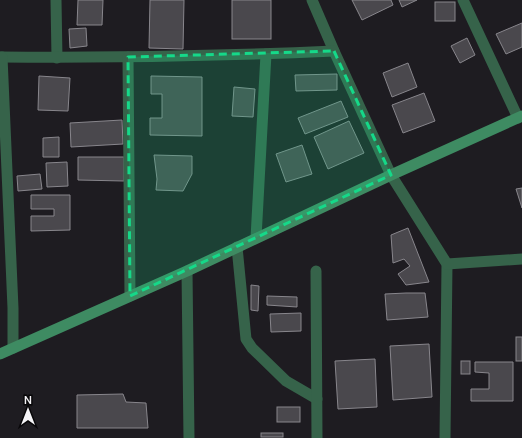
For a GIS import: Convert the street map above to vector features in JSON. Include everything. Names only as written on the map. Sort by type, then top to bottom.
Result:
[{"type":"main road","points":[[0,354],[520,117]]},
{"type":"street","points":[[56,0],[57,58]]},
{"type":"street","points":[[312,0],[391,175],[447,264],[445,438]]},
{"type":"street","points":[[463,0],[520,117]]},
{"type":"street","points":[[14,348],[1,57],[128,57],[334,51]]},
{"type":"street","points":[[256,238],[266,54]]},
{"type":"street","points":[[128,57],[130,296]]},
{"type":"street","points":[[237,247],[246,339],[252,348],[286,381],[317,399]]},
{"type":"street","points":[[447,264],[522,259]]},
{"type":"street","points":[[187,270],[189,438]]},
{"type":"street","points":[[316,271],[317,438]]},
{"type":"highlighted area","points":[[334,51],[391,175],[130,296],[128,57]]},
{"type":"building","points":[[78,0],[103,0],[102,25],[77,25]]},
{"type":"building","points":[[150,0],[184,0],[183,49],[149,48]]},
{"type":"building","points":[[232,0],[271,0],[271,39],[232,39]]},
{"type":"building","points":[[352,0],[391,0],[393,5],[362,20]]},
{"type":"building","points":[[399,0],[417,0],[402,7]]},
{"type":"building","points":[[435,2],[455,2],[455,21],[435,21]]},
{"type":"building","points":[[522,23],[522,47],[506,54],[496,34]]},
{"type":"building","points":[[86,28],[87,46],[70,48],[69,29]]},
{"type":"building","points":[[467,38],[475,55],[460,63],[451,46]]},
{"type":"building","points":[[408,63],[417,87],[392,97],[383,73]]},
{"type":"building","points":[[337,74],[337,90],[296,91],[295,75]]},
{"type":"building","points":[[39,76],[70,78],[68,111],[38,110]]},
{"type":"building","points":[[151,76],[202,77],[202,136],[150,135],[150,118],[162,118],[162,94],[151,94]]},
{"type":"building","points":[[234,87],[255,89],[253,117],[232,116]]},
{"type":"building","points":[[424,93],[435,121],[403,133],[392,105]]},
{"type":"building","points":[[341,101],[348,117],[305,134],[298,118]]},
{"type":"building","points":[[122,120],[123,144],[71,147],[70,123]]},
{"type":"building","points":[[349,121],[364,153],[328,169],[314,137]]},
{"type":"building","points":[[59,137],[59,157],[43,157],[43,138]]},
{"type":"building","points":[[302,145],[312,174],[286,182],[276,154]]},
{"type":"building","points":[[154,155],[192,156],[192,174],[183,191],[156,190],[157,179]]},
{"type":"building","points":[[78,157],[124,157],[124,181],[78,180]]},
{"type":"building","points":[[67,162],[68,186],[47,187],[46,163]]},
{"type":"building","points":[[40,174],[42,189],[18,191],[17,176]]},
{"type":"building","points":[[522,188],[522,208],[516,189]]},
{"type":"building","points":[[31,195],[70,195],[70,230],[31,231],[31,216],[54,216],[54,209],[31,209]]},
{"type":"building","points":[[408,228],[429,282],[406,285],[398,274],[410,266],[404,259],[393,263],[391,235]]},
{"type":"building","points":[[251,285],[259,286],[258,311],[251,310]]},
{"type":"building","points":[[425,293],[428,317],[387,320],[385,294]]},
{"type":"building","points":[[267,296],[297,297],[297,307],[267,305]]},
{"type":"building","points":[[301,313],[301,331],[271,332],[270,314]]},
{"type":"building","points":[[516,337],[522,337],[522,361],[516,361]]},
{"type":"building","points":[[429,344],[432,397],[393,400],[390,346]]},
{"type":"building","points":[[375,359],[377,407],[338,409],[335,361]]},
{"type":"building","points":[[461,361],[470,361],[470,374],[461,374]]},
{"type":"building","points":[[475,362],[513,362],[513,401],[471,401],[471,389],[489,389],[489,373],[475,372]]},
{"type":"building","points":[[123,394],[126,402],[146,403],[148,428],[77,428],[77,395]]},
{"type":"building","points":[[277,407],[300,407],[300,422],[277,422]]},
{"type":"building","points":[[261,433],[283,433],[283,437],[261,437]]}]
